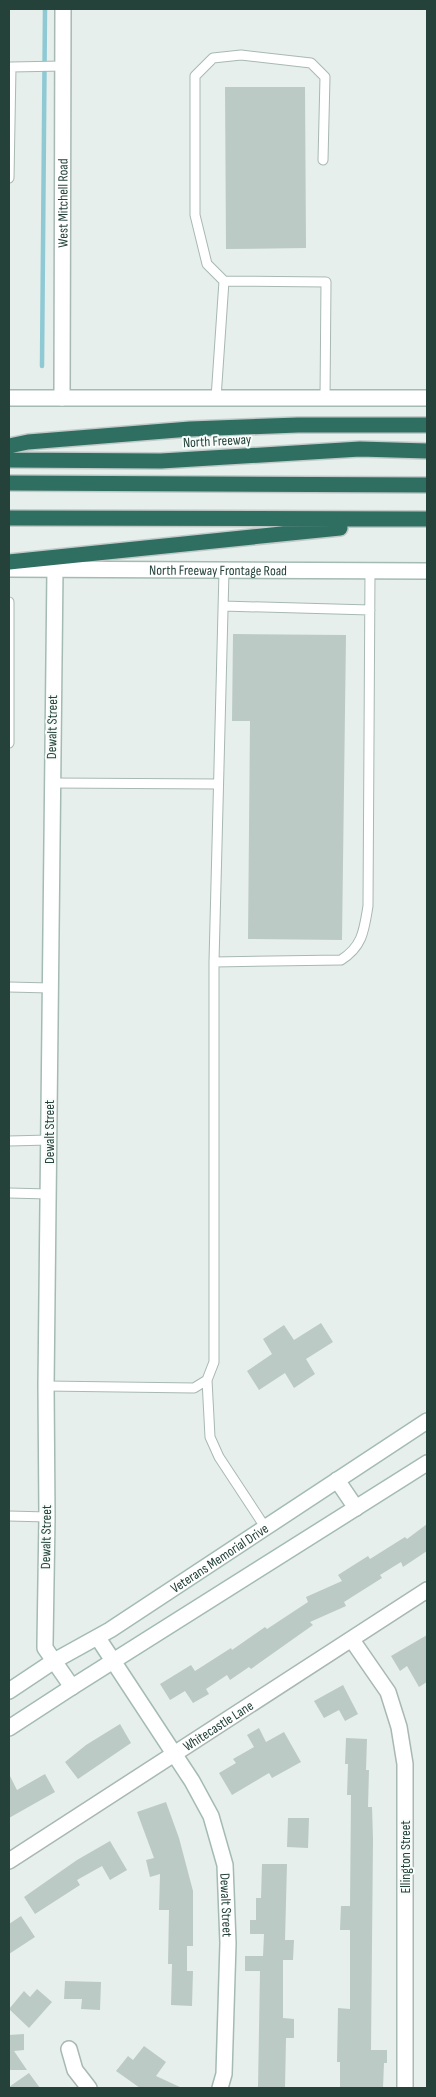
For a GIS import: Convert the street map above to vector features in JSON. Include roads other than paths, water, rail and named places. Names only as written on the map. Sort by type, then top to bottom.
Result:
[{"type":"highway","points":[[9,446],[28,442],[190,429],[298,425],[427,425]]},
{"type":"highway","name":"North Freeway","points":[[9,460],[161,461],[360,449],[427,450]]},
{"type":"highway","points":[[9,483],[427,485]]},
{"type":"highway","points":[[9,518],[423,519]]},
{"type":"highway","points":[[9,562],[423,519]]},
{"type":"street","name":"West Mitchell Road","points":[[62,398],[63,9]]},
{"type":"street","points":[[9,398],[427,398]]},
{"type":"street","name":"North Freeway Frontage Road","points":[[9,569],[427,571]]},
{"type":"street","name":"Dewalt Street","points":[[55,569],[45,1648],[72,1686]]},
{"type":"street","name":"Veterans Memorial Drive","points":[[9,1691],[54,1661],[98,1638],[427,1421]]},
{"type":"street","points":[[9,1728],[72,1686],[427,1463]]},
{"type":"street","points":[[337,1480],[356,1508]]},
{"type":"street","name":"Whitecastle Lane","points":[[9,1861],[427,1590]]},
{"type":"street","name":"Dewalt Street","points":[[98,1638],[192,1782],[211,1816],[225,1866],[228,1943],[224,2074],[220,2088]]},
{"type":"street","name":"Ellington Street","points":[[352,1640],[388,1692],[399,1727],[404,1764],[405,2088]]},
{"type":"street","points":[[69,2049],[75,2070],[88,2088]]},
{"type":"lane","points":[[323,160],[325,77],[311,63],[241,55],[213,58],[195,76],[195,215],[207,264],[224,281],[326,282],[325,398]]},
{"type":"lane","points":[[9,178],[10,66],[63,66]]},
{"type":"lane","points":[[216,398],[224,281]]},
{"type":"lane","points":[[224,571],[214,962],[214,1362],[207,1380],[210,1436],[219,1457],[265,1527]]},
{"type":"lane","points":[[214,962],[341,960],[353,953],[363,935],[368,906],[370,571]]},
{"type":"lane","points":[[9,602],[9,743]]},
{"type":"lane","points":[[223,606],[370,610]]},
{"type":"lane","points":[[52,783],[218,784]]},
{"type":"lane","points":[[9,987],[50,988]]},
{"type":"lane","points":[[9,1141],[49,1140]]},
{"type":"lane","points":[[9,1193],[49,1194]]},
{"type":"lane","points":[[46,1386],[194,1388],[207,1380]]},
{"type":"lane","points":[[9,1516],[47,1517]]},
{"type":"waterway","points":[[42,366],[45,9]]}]
